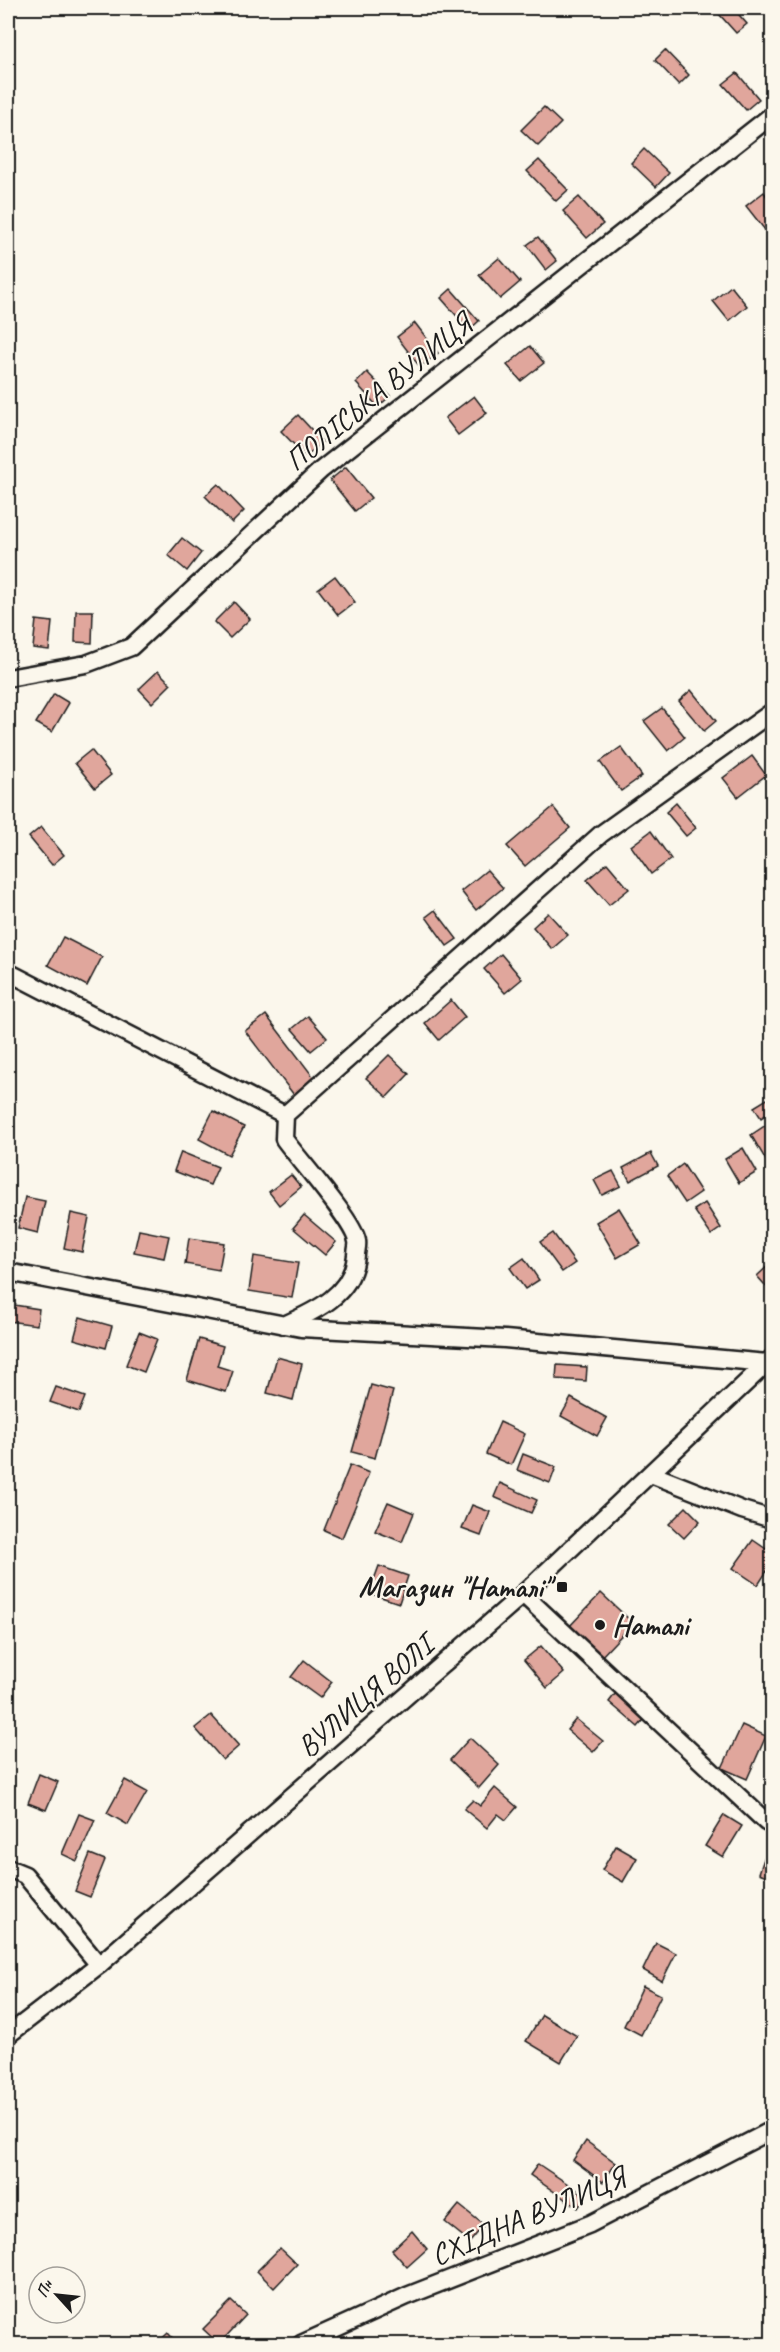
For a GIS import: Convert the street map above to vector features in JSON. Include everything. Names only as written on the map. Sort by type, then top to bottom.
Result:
[{"type":"street","name":"ПОЛІСЬКА ВУЛИЦЯ","points":[[8,678],[86,664],[131,647],[321,470],[772,115]]},
{"type":"street","points":[[284,1325],[314,1312],[335,1297],[348,1281],[355,1265],[357,1241],[347,1221],[284,1138],[285,1115],[601,834],[772,712]]},
{"type":"street","points":[[8,972],[285,1115]]},
{"type":"street","points":[[8,1272],[301,1328],[505,1339],[770,1361]]},
{"type":"street","name":"ВУЛИЦЯ ВОЛІ","points":[[8,2035],[99,1965],[523,1594],[770,1361]]},
{"type":"street","points":[[651,1474],[742,1510],[772,1519]]},
{"type":"street","points":[[523,1594],[766,1822],[772,1825]]},
{"type":"street","points":[[8,1868],[25,1875],[99,1965]]},
{"type":"street","name":"СХІДНА ВУЛИЦЯ","points":[[301,2344],[407,2296],[590,2224],[772,2130]]},
{"type":"building","points":[[727,8],[733,8],[747,24],[736,33],[719,14]]},
{"type":"building","points":[[665,50],[689,75],[679,85],[655,60]]},
{"type":"building","points":[[737,73],[759,99],[746,110],[723,84]]},
{"type":"building","points":[[544,107],[561,123],[538,146],[521,130]]},
{"type":"building","points":[[644,149],[669,173],[656,187],[631,163]]},
{"type":"building","points":[[539,160],[568,190],[556,201],[527,171]]},
{"type":"building","points":[[764,192],[772,204],[772,232],[769,235],[746,206]]},
{"type":"building","points":[[579,197],[603,224],[587,238],[563,211]]},
{"type":"building","points":[[538,237],[557,261],[546,270],[527,245]]},
{"type":"building","points":[[499,258],[520,282],[500,299],[479,275]]},
{"type":"building","points":[[731,286],[747,306],[729,321],[713,301]]},
{"type":"building","points":[[451,289],[479,321],[469,330],[441,298]]},
{"type":"building","points":[[415,323],[438,353],[420,367],[397,337]]},
{"type":"building","points":[[530,346],[544,363],[521,381],[507,365]]},
{"type":"building","points":[[367,372],[390,396],[378,407],[356,383]]},
{"type":"building","points":[[474,396],[487,413],[458,435],[445,418]]},
{"type":"building","points":[[298,415],[323,442],[306,457],[281,431]]},
{"type":"building","points":[[346,467],[371,498],[355,511],[330,480]]},
{"type":"building","points":[[218,484],[244,511],[232,523],[205,496]]},
{"type":"building","points":[[182,538],[201,553],[187,571],[168,555]]},
{"type":"building","points":[[335,576],[355,602],[338,615],[318,589]]},
{"type":"building","points":[[234,602],[250,619],[230,638],[214,622]]},
{"type":"building","points":[[76,611],[93,611],[92,643],[75,642]]},
{"type":"building","points":[[36,620],[52,622],[49,650],[33,648]]},
{"type":"building","points":[[158,671],[171,684],[152,703],[139,689]]},
{"type":"building","points":[[691,690],[716,721],[704,731],[679,701]]},
{"type":"building","points":[[54,694],[69,703],[52,732],[36,723]]},
{"type":"building","points":[[662,708],[685,737],[668,751],[644,721]]},
{"type":"building","points":[[621,747],[642,776],[621,791],[600,762]]},
{"type":"building","points":[[91,750],[111,775],[95,788],[75,763]]},
{"type":"building","points":[[752,756],[766,775],[738,797],[723,778]]},
{"type":"building","points":[[676,803],[696,828],[686,836],[666,812]]},
{"type":"building","points":[[553,807],[570,828],[525,866],[507,846]]},
{"type":"building","points":[[41,827],[64,855],[52,865],[29,837]]},
{"type":"building","points":[[651,831],[671,859],[651,874],[631,846]]},
{"type":"building","points":[[607,863],[629,889],[609,905],[587,880]]},
{"type":"building","points":[[487,870],[503,888],[476,910],[461,891]]},
{"type":"building","points":[[435,910],[457,939],[447,946],[426,917]]},
{"type":"building","points":[[548,913],[568,935],[552,949],[533,927]]},
{"type":"building","points":[[63,937],[102,957],[87,986],[48,965]]},
{"type":"building","points":[[501,954],[522,979],[505,993],[484,969]]},
{"type":"building","points":[[451,1000],[465,1017],[439,1040],[425,1023]]},
{"type":"building","points":[[266,1015],[315,1079],[294,1095],[245,1031]]},
{"type":"building","points":[[308,1016],[327,1038],[311,1051],[292,1029]]},
{"type":"building","points":[[389,1055],[409,1074],[387,1097],[366,1078]]},
{"type":"building","points":[[772,1096],[772,1111],[761,1118],[754,1107]]},
{"type":"building","points":[[213,1111],[244,1127],[229,1155],[199,1139]]},
{"type":"building","points":[[772,1121],[772,1158],[767,1162],[751,1135]]},
{"type":"building","points":[[743,1148],[757,1172],[739,1183],[725,1159]]},
{"type":"building","points":[[181,1152],[218,1167],[210,1185],[174,1171]]},
{"type":"building","points":[[651,1153],[658,1166],[630,1181],[623,1168]]},
{"type":"building","points":[[683,1164],[701,1192],[685,1203],[667,1176]]},
{"type":"building","points":[[613,1171],[621,1186],[602,1195],[594,1180]]},
{"type":"building","points":[[291,1175],[301,1187],[279,1205],[269,1192]]},
{"type":"building","points":[[25,1197],[45,1201],[38,1233],[18,1228]]},
{"type":"building","points":[[705,1203],[721,1228],[711,1235],[694,1210]]},
{"type":"building","points":[[619,1208],[641,1244],[617,1258],[596,1222]]},
{"type":"building","points":[[71,1213],[89,1217],[82,1252],[64,1248]]},
{"type":"building","points":[[304,1215],[336,1242],[325,1255],[293,1228]]},
{"type":"building","points":[[139,1230],[169,1236],[164,1258],[134,1252]]},
{"type":"building","points":[[553,1233],[575,1263],[562,1272],[540,1242]]},
{"type":"building","points":[[189,1238],[224,1243],[219,1270],[185,1264]]},
{"type":"building","points":[[254,1256],[298,1263],[292,1298],[249,1291]]},
{"type":"building","points":[[524,1258],[539,1280],[525,1289],[510,1268]]},
{"type":"building","points":[[772,1262],[772,1293],[757,1276]]},
{"type":"building","points":[[8,1304],[39,1309],[37,1325],[8,1321]]},
{"type":"building","points":[[80,1317],[112,1326],[106,1348],[74,1339]]},
{"type":"building","points":[[139,1332],[157,1339],[144,1372],[126,1365]]},
{"type":"building","points":[[199,1339],[223,1346],[217,1366],[233,1371],[226,1392],[187,1380]]},
{"type":"building","points":[[277,1357],[302,1364],[293,1400],[267,1393]]},
{"type":"building","points":[[557,1365],[587,1367],[586,1381],[556,1379]]},
{"type":"building","points":[[371,1385],[393,1391],[375,1458],[352,1452]]},
{"type":"building","points":[[56,1387],[85,1397],[79,1412],[50,1402]]},
{"type":"building","points":[[571,1398],[607,1418],[597,1436],[561,1416]]},
{"type":"building","points":[[500,1422],[525,1434],[511,1465],[486,1454]]},
{"type":"building","points":[[523,1454],[556,1467],[550,1483],[517,1470]]},
{"type":"building","points":[[350,1465],[369,1473],[342,1538],[324,1530]]},
{"type":"building","points":[[500,1483],[537,1500],[531,1513],[494,1497]]},
{"type":"building","points":[[388,1502],[414,1513],[402,1542],[375,1531]]},
{"type":"building","points":[[472,1505],[490,1512],[481,1536],[462,1529]]},
{"type":"building","points":[[686,1507],[700,1521],[684,1538],[669,1524]]},
{"type":"building","points":[[753,1540],[772,1553],[772,1563],[758,1585],[733,1568]]},
{"type":"building","points":[[379,1566],[408,1576],[399,1603],[369,1593]]},
{"type":"building","name":"Наталі","points":[[601,1593],[633,1623],[600,1658],[568,1628]]},
{"type":"building","points":[[541,1646],[564,1673],[547,1688],[524,1660]]},
{"type":"building","points":[[304,1660],[332,1682],[320,1698],[291,1677]]},
{"type":"building","points":[[618,1690],[648,1715],[638,1727],[609,1702]]},
{"type":"building","points":[[211,1715],[239,1746],[223,1760],[195,1728]]},
{"type":"building","points":[[576,1719],[603,1741],[593,1752],[567,1730]]},
{"type":"building","points":[[742,1725],[766,1736],[747,1779],[722,1768]]},
{"type":"building","points":[[470,1738],[499,1765],[479,1788],[450,1760]]},
{"type":"building","points":[[39,1774],[58,1782],[46,1810],[28,1803]]},
{"type":"building","points":[[125,1780],[147,1792],[128,1825],[107,1813]]},
{"type":"building","points":[[495,1788],[517,1807],[506,1820],[498,1814],[487,1828],[464,1809],[473,1800],[480,1806]]},
{"type":"building","points":[[79,1814],[95,1820],[77,1861],[62,1854]]},
{"type":"building","points":[[724,1815],[742,1826],[723,1857],[705,1846]]},
{"type":"building","points":[[616,1846],[637,1858],[623,1882],[602,1870]]},
{"type":"building","points":[[766,1853],[772,1855],[772,1878],[759,1873]]},
{"type":"building","points":[[90,1854],[105,1860],[90,1897],[75,1891]]},
{"type":"building","points":[[656,1943],[676,1953],[662,1981],[643,1970]]},
{"type":"building","points":[[643,1986],[661,1995],[641,2035],[624,2026]]},
{"type":"building","points":[[542,2015],[577,2036],[561,2062],[526,2041]]},
{"type":"building","points":[[586,2141],[616,2163],[603,2182],[573,2160]]},
{"type":"building","points":[[538,2164],[586,2196],[578,2208],[530,2175]]},
{"type":"building","points":[[459,2205],[484,2225],[470,2242],[445,2222]]},
{"type":"building","points":[[412,2231],[427,2249],[407,2267],[392,2250]]},
{"type":"building","points":[[280,2248],[297,2264],[274,2288],[257,2271]]},
{"type":"building","points":[[231,2301],[246,2315],[219,2344],[203,2329]]},
{"type":"building","points":[[168,2333],[178,2344],[156,2344]]},
{"type":"place","name":"Магазин \"Наталі\"","points":[[562,1587]]},
{"type":"place","name":"Наталі","points":[[600,1625]]}]
